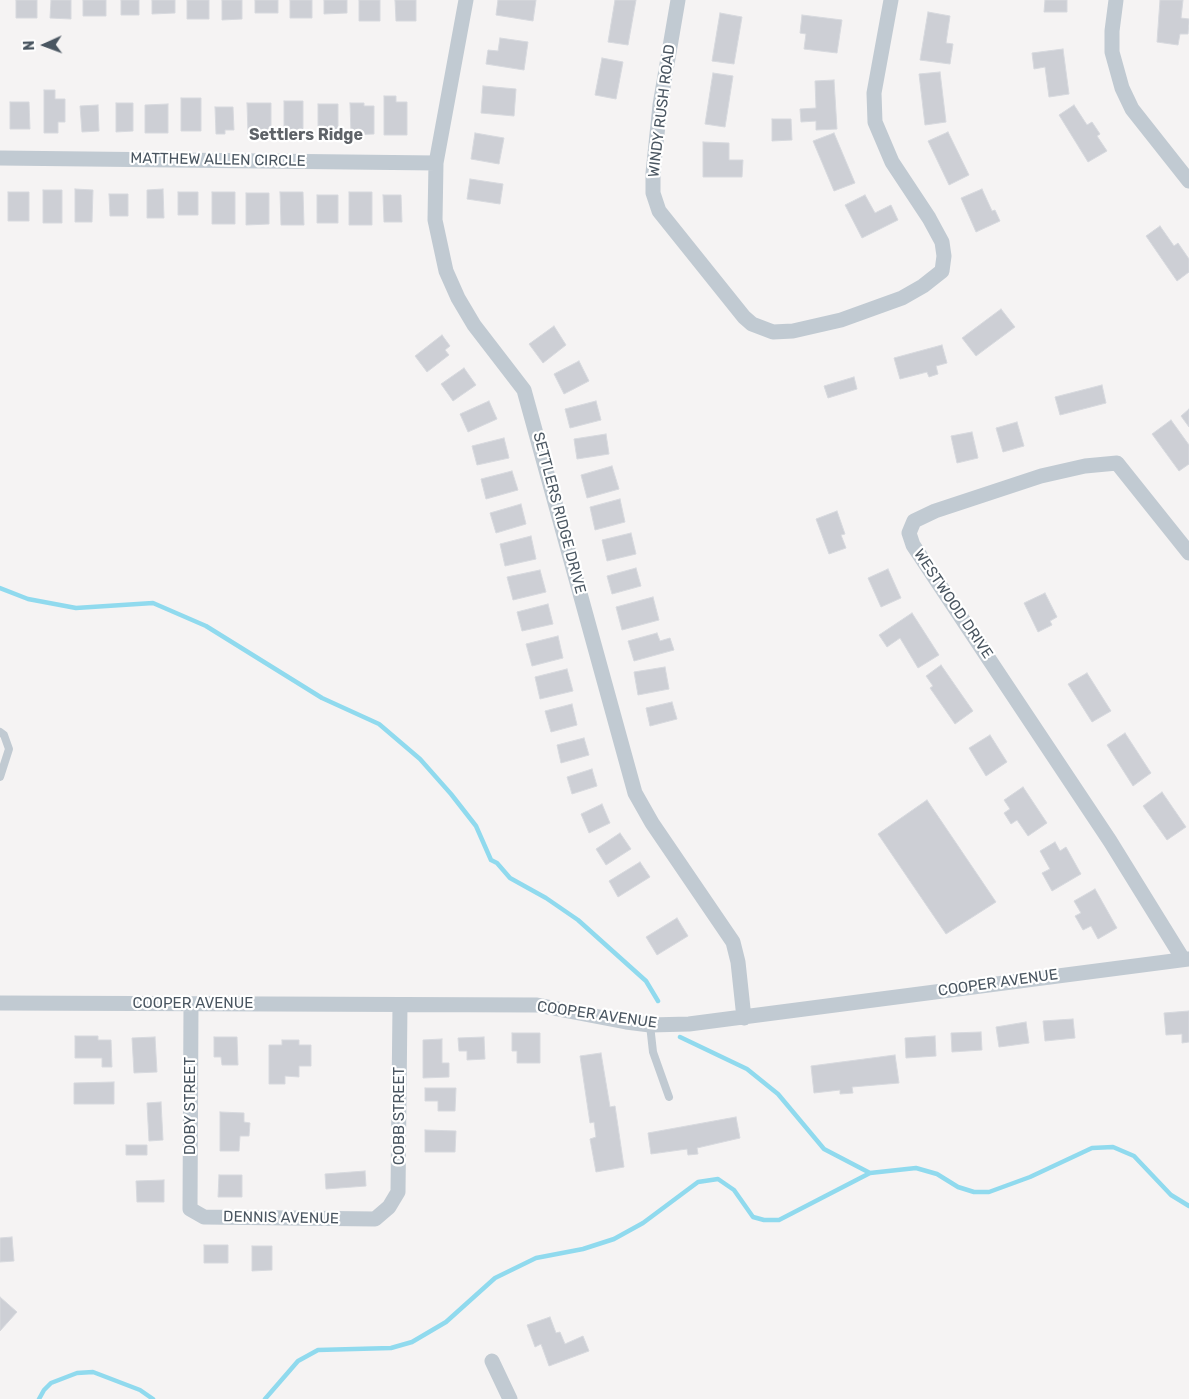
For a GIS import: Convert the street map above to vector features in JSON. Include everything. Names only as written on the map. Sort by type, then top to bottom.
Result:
[{"type":"street","name":"SETTLERS RIDGE DRIVE","points":[[466,0],[436,162],[435,220],[446,271],[458,298],[474,325],[524,390],[638,801],[733,942],[738,962],[744,1018]]},
{"type":"street","name":"WINDY RUSH ROAD","points":[[678,0],[660,105],[653,173],[653,193],[659,211],[744,316],[752,324],[773,332],[792,331],[841,320],[902,298],[924,286],[942,270],[944,256],[942,242],[929,218],[892,162],[875,122],[874,93],[891,0]]},
{"type":"street","points":[[1116,0],[1113,15],[1112,52],[1122,88],[1132,109],[1189,181]]},
{"type":"street","name":"MATTHEW ALLEN CIRCLE","points":[[0,158],[436,162]]},
{"type":"street","name":"WESTWOOD DRIVE","points":[[1186,959],[1105,833],[913,545],[909,533],[914,521],[935,511],[1041,476],[1085,466],[1117,463],[1189,553]]},
{"type":"street","name":"COOPER AVENUE","points":[[0,1003],[537,1005],[650,1025],[690,1024],[1186,959]]},
{"type":"street","name":"DOBY STREET","points":[[190,1209],[191,1004]]},
{"type":"street","name":"COBB STREET","points":[[375,1219],[389,1207],[398,1192],[400,1005]]},
{"type":"street","name":"DENNIS AVENUE","points":[[190,1209],[204,1217],[375,1219]]},
{"type":"street","points":[[492,1361],[510,1399]]},
{"type":"lane","points":[[0,732],[4,735],[9,749],[0,777]]},
{"type":"lane","points":[[650,1025],[653,1052],[669,1096]]},
{"type":"building","points":[[16,0],[37,0],[37,18],[16,18]]},
{"type":"building","points":[[51,0],[71,0],[71,19],[50,18]]},
{"type":"building","points":[[83,0],[106,0],[106,16],[83,16]]},
{"type":"building","points":[[121,0],[139,0],[139,15],[121,15]]},
{"type":"building","points":[[152,0],[175,0],[175,13],[152,14]]},
{"type":"building","points":[[187,0],[209,0],[209,19],[187,19]]},
{"type":"building","points":[[222,0],[242,0],[242,19],[222,20]]},
{"type":"building","points":[[255,0],[278,0],[278,13],[255,13]]},
{"type":"building","points":[[290,0],[312,0],[312,18],[290,18]]},
{"type":"building","points":[[324,0],[347,0],[347,13],[324,14]]},
{"type":"building","points":[[359,0],[380,0],[380,21],[359,21]]},
{"type":"building","points":[[395,0],[416,0],[416,21],[396,21]]},
{"type":"building","points":[[498,0],[536,0],[533,21],[496,15]]},
{"type":"building","points":[[615,0],[636,0],[628,45],[608,42]]},
{"type":"building","points":[[1045,0],[1067,0],[1067,12],[1044,12]]},
{"type":"building","points":[[1160,0],[1183,0],[1181,18],[1189,19],[1188,34],[1180,34],[1178,45],[1157,42]]},
{"type":"building","points":[[928,12],[950,16],[946,43],[953,44],[950,64],[920,60]]},
{"type":"building","points":[[720,13],[742,17],[734,64],[712,61]]},
{"type":"building","points":[[802,15],[842,20],[837,53],[804,49],[806,34],[800,33]]},
{"type":"building","points":[[500,38],[528,42],[524,70],[486,64],[488,50],[498,51]]},
{"type":"building","points":[[1063,49],[1069,94],[1049,97],[1045,67],[1034,69],[1032,53]]},
{"type":"building","points":[[602,58],[623,62],[616,99],[595,95]]},
{"type":"building","points":[[940,72],[946,122],[925,125],[919,74]]},
{"type":"building","points":[[713,73],[733,76],[725,127],[705,124]]},
{"type":"building","points":[[834,80],[837,129],[816,130],[816,121],[801,122],[800,109],[816,108],[815,81]]},
{"type":"building","points":[[483,86],[516,89],[514,116],[481,113]]},
{"type":"building","points":[[44,90],[55,90],[55,99],[65,99],[65,122],[58,122],[58,133],[44,133]]},
{"type":"building","points":[[384,96],[396,96],[396,102],[407,102],[407,135],[384,135]]},
{"type":"building","points":[[181,98],[201,98],[201,131],[181,131]]},
{"type":"building","points":[[284,101],[303,101],[303,133],[284,133]]},
{"type":"building","points":[[10,102],[29,102],[30,129],[10,129]]},
{"type":"building","points":[[116,103],[133,103],[133,131],[116,132]]},
{"type":"building","points":[[247,103],[271,103],[271,134],[248,134]]},
{"type":"building","points":[[350,103],[364,103],[364,106],[374,106],[374,134],[351,135]]},
{"type":"building","points":[[168,104],[168,133],[145,133],[145,105]]},
{"type":"building","points":[[318,104],[338,104],[338,131],[318,131]]},
{"type":"building","points":[[98,105],[99,131],[82,132],[80,106]]},
{"type":"building","points":[[1074,105],[1087,125],[1092,122],[1100,134],[1097,136],[1107,151],[1088,162],[1059,115]]},
{"type":"building","points":[[215,107],[233,107],[234,130],[225,130],[225,134],[216,134]]},
{"type":"building","points":[[772,119],[791,119],[792,140],[772,141]]},
{"type":"building","points":[[948,132],[969,175],[949,185],[928,141]]},
{"type":"building","points":[[475,133],[504,138],[499,164],[471,159]]},
{"type":"building","points":[[834,133],[855,183],[834,191],[813,141]]},
{"type":"building","points":[[703,142],[729,143],[729,160],[743,160],[742,177],[703,177]]},
{"type":"building","points":[[470,179],[503,184],[500,204],[467,199]]},
{"type":"building","points":[[75,189],[93,190],[92,222],[75,222]]},
{"type":"building","points":[[163,189],[164,218],[147,218],[147,190]]},
{"type":"building","points":[[982,189],[992,211],[995,210],[1000,221],[976,232],[961,198]]},
{"type":"building","points":[[43,190],[62,190],[62,223],[43,223]]},
{"type":"building","points":[[8,192],[29,192],[29,221],[8,221]]},
{"type":"building","points":[[178,192],[198,192],[198,215],[178,215]]},
{"type":"building","points":[[212,192],[235,192],[235,224],[212,224]]},
{"type":"building","points":[[280,192],[303,192],[304,225],[281,225]]},
{"type":"building","points":[[349,192],[372,192],[372,225],[349,225]]},
{"type":"building","points":[[246,193],[269,193],[269,224],[246,225]]},
{"type":"building","points":[[109,194],[128,194],[128,216],[110,216]]},
{"type":"building","points":[[317,195],[338,195],[338,223],[317,223]]},
{"type":"building","points":[[383,195],[401,195],[402,222],[384,222]]},
{"type":"building","points":[[865,195],[875,213],[891,205],[898,220],[862,238],[845,205]]},
{"type":"building","points":[[1160,226],[1174,246],[1178,243],[1189,259],[1189,272],[1177,281],[1146,236]]},
{"type":"building","points":[[1001,309],[1015,327],[976,356],[962,338]]},
{"type":"building","points":[[554,326],[566,345],[543,363],[529,344]]},
{"type":"building","points":[[442,335],[450,346],[445,350],[449,355],[427,372],[415,356]]},
{"type":"building","points":[[942,345],[947,363],[936,366],[938,374],[929,377],[927,372],[900,379],[894,358]]},
{"type":"building","points":[[579,361],[589,381],[564,394],[554,374]]},
{"type":"building","points":[[464,368],[476,385],[453,401],[441,384]]},
{"type":"building","points":[[854,377],[857,389],[828,398],[824,386]]},
{"type":"building","points":[[1102,385],[1106,403],[1060,415],[1055,397]]},
{"type":"building","points":[[489,401],[497,419],[468,432],[460,414]]},
{"type":"building","points":[[596,401],[601,420],[570,428],[565,409]]},
{"type":"building","points":[[1189,409],[1189,427],[1181,416]]},
{"type":"building","points":[[1171,420],[1189,445],[1189,464],[1179,471],[1152,434]]},
{"type":"building","points":[[1017,422],[1024,446],[1003,452],[996,428]]},
{"type":"building","points":[[972,432],[978,458],[957,463],[951,436]]},
{"type":"building","points":[[606,434],[609,454],[577,459],[574,439]]},
{"type":"building","points":[[504,438],[509,458],[477,465],[472,446]]},
{"type":"building","points":[[612,466],[619,489],[587,498],[581,475]]},
{"type":"building","points":[[512,471],[518,490],[486,499],[481,479]]},
{"type":"building","points":[[620,499],[625,522],[595,530],[590,507]]},
{"type":"building","points":[[521,504],[526,524],[496,533],[490,513]]},
{"type":"building","points":[[837,511],[845,534],[841,535],[846,548],[829,554],[816,519]]},
{"type":"building","points":[[631,533],[636,554],[607,561],[602,540]]},
{"type":"building","points":[[531,536],[536,559],[505,566],[500,544]]},
{"type":"building","points":[[636,568],[641,586],[612,594],[607,576]]},
{"type":"building","points":[[888,569],[901,598],[881,607],[868,578]]},
{"type":"building","points":[[540,570],[546,592],[513,600],[507,577]]},
{"type":"building","points":[[1045,593],[1057,617],[1050,621],[1052,625],[1038,632],[1024,603]]},
{"type":"building","points":[[653,597],[659,620],[622,630],[616,607]]},
{"type":"building","points":[[548,604],[553,624],[522,631],[517,612]]},
{"type":"building","points":[[912,613],[939,655],[918,668],[900,638],[887,647],[879,635]]},
{"type":"building","points":[[657,633],[660,641],[670,638],[674,650],[634,661],[628,641]]},
{"type":"building","points":[[558,636],[563,658],[532,666],[526,644]]},
{"type":"building","points":[[941,665],[973,711],[955,724],[930,688],[933,686],[926,676]]},
{"type":"building","points":[[665,667],[669,689],[638,695],[634,672]]},
{"type":"building","points":[[567,669],[573,691],[540,699],[535,677]]},
{"type":"building","points":[[1087,673],[1111,711],[1092,722],[1068,684]]},
{"type":"building","points":[[672,702],[677,719],[650,726],[646,708]]},
{"type":"building","points":[[572,704],[577,725],[551,732],[545,711]]},
{"type":"building","points":[[1125,733],[1151,773],[1133,786],[1107,745]]},
{"type":"building","points":[[990,735],[1007,762],[986,776],[969,748]]},
{"type":"building","points":[[584,738],[589,755],[561,763],[557,745]]},
{"type":"building","points":[[592,769],[597,786],[572,794],[567,777]]},
{"type":"building","points":[[1023,787],[1047,823],[1028,836],[1017,820],[1011,824],[1004,813],[1010,809],[1004,800]]},
{"type":"building","points":[[1162,792],[1186,827],[1167,840],[1143,806]]},
{"type":"building","points":[[927,800],[996,902],[946,934],[878,834]]},
{"type":"building","points":[[602,804],[610,823],[589,833],[581,814]]},
{"type":"building","points":[[620,833],[631,849],[606,865],[596,849]]},
{"type":"building","points":[[1055,842],[1060,851],[1066,847],[1081,874],[1052,891],[1042,873],[1050,869],[1040,851]]},
{"type":"building","points":[[640,862],[650,877],[618,897],[609,881]]},
{"type":"building","points":[[1095,889],[1117,928],[1098,939],[1091,926],[1083,930],[1075,916],[1081,913],[1074,901]]},
{"type":"building","points":[[677,918],[688,936],[657,955],[646,937]]},
{"type":"building","points":[[1189,1011],[1189,1042],[1182,1043],[1182,1034],[1166,1035],[1164,1013]]},
{"type":"building","points":[[1073,1019],[1075,1038],[1045,1041],[1043,1021]]},
{"type":"building","points":[[1026,1022],[1029,1043],[999,1047],[996,1027]]},
{"type":"building","points":[[981,1032],[982,1050],[952,1052],[951,1033]]},
{"type":"building","points":[[512,1033],[540,1033],[540,1063],[517,1063],[517,1051],[512,1051]]},
{"type":"building","points":[[75,1036],[98,1036],[98,1040],[111,1040],[112,1067],[102,1067],[102,1058],[75,1058]]},
{"type":"building","points":[[935,1036],[936,1056],[906,1058],[905,1038]]},
{"type":"building","points":[[155,1037],[157,1072],[134,1073],[132,1038]]},
{"type":"building","points":[[214,1037],[237,1037],[238,1065],[222,1065],[221,1057],[214,1057]]},
{"type":"building","points":[[484,1037],[485,1059],[467,1060],[467,1051],[459,1051],[458,1038]]},
{"type":"building","points":[[442,1039],[442,1063],[449,1063],[449,1077],[423,1078],[423,1040]]},
{"type":"building","points":[[282,1040],[299,1040],[299,1045],[311,1045],[311,1066],[299,1066],[299,1077],[285,1076],[285,1084],[269,1084],[269,1045],[282,1045]]},
{"type":"building","points":[[601,1053],[610,1107],[615,1106],[624,1167],[596,1172],[590,1139],[596,1137],[594,1122],[590,1123],[580,1056]]},
{"type":"building","points":[[895,1055],[899,1083],[852,1087],[853,1093],[840,1094],[840,1090],[814,1093],[811,1066]]},
{"type":"building","points":[[114,1082],[114,1104],[74,1104],[74,1083]]},
{"type":"building","points":[[425,1088],[456,1088],[455,1111],[438,1111],[438,1101],[425,1101]]},
{"type":"building","points":[[161,1102],[163,1140],[149,1141],[147,1103]]},
{"type":"building","points":[[220,1112],[244,1113],[244,1122],[250,1123],[249,1136],[240,1136],[239,1151],[220,1151]]},
{"type":"building","points":[[736,1117],[740,1138],[697,1148],[698,1154],[688,1155],[687,1149],[651,1154],[648,1133]]},
{"type":"building","points":[[425,1130],[456,1131],[455,1152],[425,1152]]},
{"type":"building","points":[[126,1145],[147,1145],[147,1155],[126,1155]]},
{"type":"building","points":[[365,1171],[366,1186],[326,1189],[325,1174]]},
{"type":"building","points":[[219,1175],[242,1175],[242,1197],[218,1197]]},
{"type":"building","points":[[164,1180],[164,1202],[137,1202],[136,1181]]},
{"type":"building","points":[[12,1237],[14,1261],[0,1262],[0,1238]]},
{"type":"building","points":[[204,1245],[228,1245],[228,1263],[204,1263]]},
{"type":"building","points":[[252,1246],[272,1246],[272,1270],[252,1271]]},
{"type":"building","points":[[0,1297],[17,1312],[0,1331]]},
{"type":"building","points":[[550,1317],[556,1333],[560,1332],[565,1344],[583,1336],[589,1351],[549,1366],[541,1344],[535,1347],[527,1325]]},
{"type":"waterway","points":[[0,588],[28,599],[76,608],[153,603],[206,626],[322,698],[379,724],[420,759],[451,794],[476,826],[491,860],[497,863],[510,878],[546,898],[578,920],[646,981],[658,1001]]},
{"type":"waterway","points":[[680,1037],[747,1069],[778,1094],[824,1149],[870,1173]]},
{"type":"waterway","points":[[265,1399],[298,1361],[318,1350],[391,1348],[412,1342],[446,1322],[495,1278],[536,1258],[583,1249],[614,1239],[643,1223],[698,1182],[718,1179],[734,1190],[753,1217],[764,1220],[779,1220],[870,1173],[916,1168],[937,1174],[958,1187],[974,1192],[989,1192],[1030,1177],[1092,1148],[1113,1147],[1134,1156],[1171,1195],[1189,1206]]},
{"type":"waterway","points":[[39,1399],[51,1383],[77,1373],[93,1372],[140,1390],[153,1399]]},
{"type":"district","name":"Settlers Ridge","points":[[306,135]]}]
